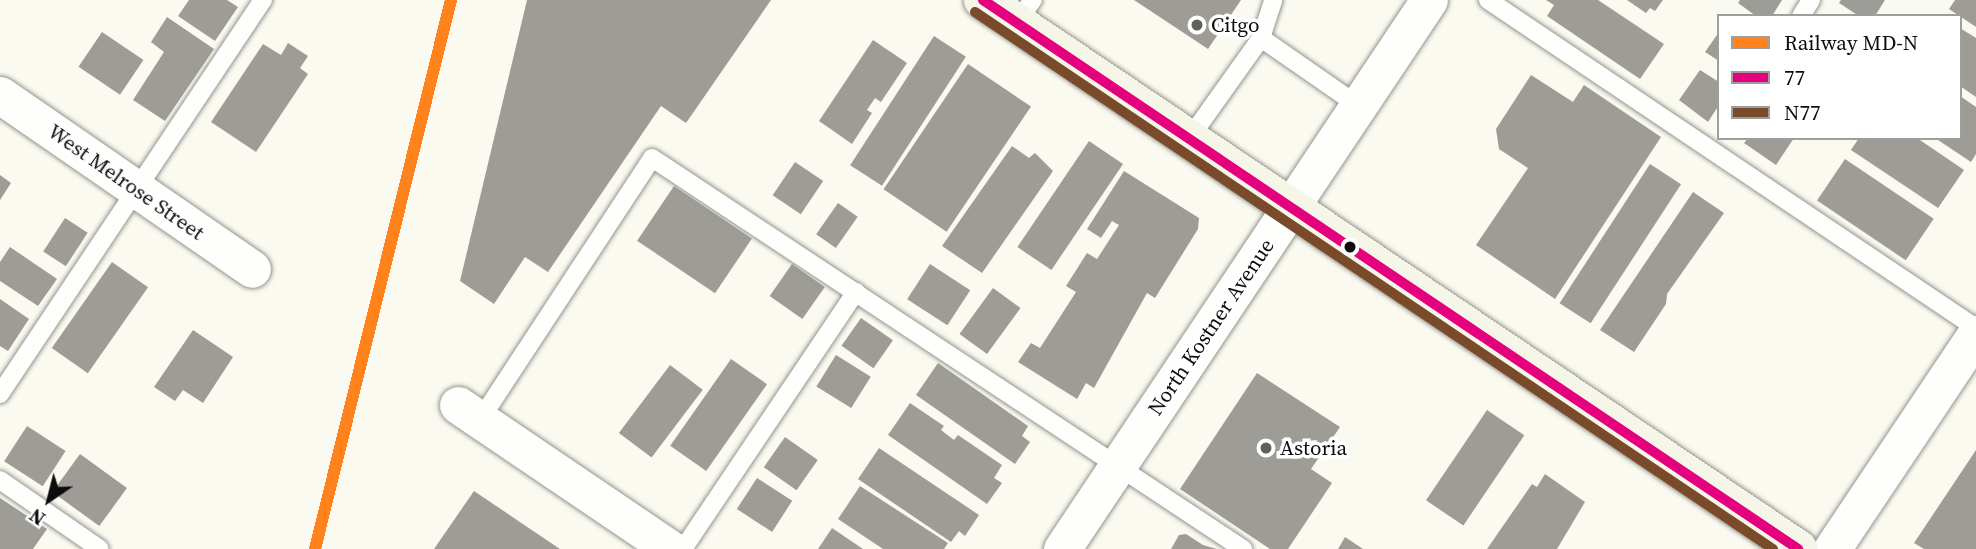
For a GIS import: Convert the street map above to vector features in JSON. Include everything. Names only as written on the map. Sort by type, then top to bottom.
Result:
[{"type":"main road","points":[[983,0],[1025,11],[1189,139],[1798,549]]},
{"type":"street","name":"North Kostner Avenue","points":[[1062,549],[1429,0]]},
{"type":"street","name":"West Melrose Street","points":[[0,94],[252,269]]},
{"type":"street","points":[[1832,549],[1976,334]]},
{"type":"street","points":[[469,413],[671,549]]},
{"type":"lane","points":[[0,394],[263,0]]},
{"type":"lane","points":[[1189,139],[1261,38],[1273,0]]},
{"type":"lane","points":[[1488,0],[1715,144],[1976,328]]},
{"type":"lane","points":[[1261,38],[1359,106]]},
{"type":"lane","points":[[469,413],[652,158],[1243,549]]},
{"type":"lane","points":[[683,549],[856,292]]},
{"type":"lane","points":[[0,480],[100,549]]},
{"type":"building","points":[[189,0],[227,0],[238,7],[215,41],[178,16]]},
{"type":"building","points":[[527,0],[771,0],[686,123],[661,106],[548,272],[525,257],[494,304],[460,281]]},
{"type":"building","name":"Citgo","points":[[1134,0],[1241,0],[1208,49]]},
{"type":"building","points":[[1546,0],[1598,0],[1664,44],[1640,79],[1547,16],[1554,5]]},
{"type":"building","points":[[1627,0],[1663,0],[1655,11],[1650,8],[1646,13]]},
{"type":"building","points":[[1740,0],[1782,0],[1773,14],[1753,14],[1738,3]]},
{"type":"building","points":[[1841,0],[1885,0],[1876,14],[1856,14],[1839,3]]},
{"type":"building","points":[[1955,0],[1976,0],[1976,27],[1962,18],[1962,14],[1949,9]]},
{"type":"building","points":[[167,17],[214,49],[165,121],[133,100],[164,52],[151,42]]},
{"type":"building","points":[[1962,29],[1976,38],[1976,97],[1962,87]]},
{"type":"building","points":[[102,32],[143,60],[120,95],[79,67]]},
{"type":"building","points":[[1717,35],[1717,60],[1705,52]]},
{"type":"building","points":[[934,36],[966,57],[882,186],[850,165]]},
{"type":"building","points":[[873,40],[907,63],[881,102],[875,98],[867,110],[872,113],[852,144],[819,121]]},
{"type":"building","points":[[288,43],[308,56],[300,68],[308,74],[256,152],[211,122],[263,44],[281,55]]},
{"type":"building","points":[[968,64],[1031,106],[947,232],[884,189]]},
{"type":"building","points":[[1700,70],[1717,81],[1717,108],[1708,122],[1679,100]]},
{"type":"building","points":[[1531,75],[1573,102],[1584,85],[1661,137],[1555,299],[1476,245],[1528,168],[1499,149],[1496,129]]},
{"type":"building","points":[[1962,97],[1976,107],[1976,154],[1971,162],[1938,140],[1962,140]]},
{"type":"building","points":[[1746,140],[1793,140],[1776,165],[1744,143]]},
{"type":"building","points":[[1858,140],[1920,140],[1964,170],[1938,208],[1851,150]]},
{"type":"building","points":[[1089,141],[1123,164],[1051,270],[1017,247]]},
{"type":"building","points":[[1012,146],[1029,158],[1035,153],[1053,171],[982,273],[942,246]]},
{"type":"building","points":[[1845,159],[1934,219],[1906,260],[1817,200]]},
{"type":"building","points":[[795,162],[823,181],[801,214],[773,195]]},
{"type":"building","points":[[1650,164],[1681,184],[1591,323],[1560,303]]},
{"type":"building","points":[[1124,171],[1199,218],[1198,229],[1155,298],[1147,293],[1094,388],[1086,383],[1077,399],[1018,362],[1031,343],[1040,348],[1076,292],[1066,286],[1087,253],[1097,259],[1119,225],[1112,221],[1101,238],[1087,229]]},
{"type":"building","points":[[0,175],[11,183],[0,200]]},
{"type":"building","points":[[674,186],[752,239],[715,293],[637,241]]},
{"type":"building","points":[[1693,192],[1724,213],[1667,294],[1666,304],[1634,352],[1600,330]]},
{"type":"building","points":[[838,203],[858,217],[836,248],[816,234]]},
{"type":"building","points":[[65,218],[88,233],[66,266],[43,252]]},
{"type":"building","points":[[10,247],[57,279],[38,306],[0,281],[0,262]]},
{"type":"building","points":[[112,262],[148,287],[88,373],[52,348]]},
{"type":"building","points":[[792,264],[825,287],[802,319],[770,296]]},
{"type":"building","points":[[930,264],[970,290],[947,325],[907,299]]},
{"type":"building","points":[[993,288],[1021,308],[987,354],[959,334]]},
{"type":"building","points":[[0,299],[29,319],[8,351],[0,346]]},
{"type":"building","points":[[861,318],[893,340],[873,368],[841,346]]},
{"type":"building","points":[[193,330],[233,357],[203,403],[183,390],[175,401],[154,387]]},
{"type":"building","points":[[836,355],[871,377],[851,408],[816,386]]},
{"type":"building","points":[[731,359],[767,384],[706,471],[670,446]]},
{"type":"building","points":[[938,363],[1028,426],[1022,436],[1030,442],[1015,464],[916,395]]},
{"type":"building","points":[[670,365],[703,390],[652,458],[619,433]]},
{"type":"building","name":"Astoria","points":[[1257,373],[1340,427],[1311,469],[1332,483],[1288,549],[1270,549],[1180,489]]},
{"type":"building","points":[[910,403],[944,426],[941,430],[954,440],[958,435],[1002,465],[994,478],[1002,483],[987,504],[888,435]]},
{"type":"building","points":[[1487,410],[1524,435],[1463,526],[1426,500]]},
{"type":"building","points":[[27,426],[66,451],[43,486],[4,461]]},
{"type":"building","points":[[785,437],[818,460],[797,490],[764,467]]},
{"type":"building","points":[[879,448],[979,515],[965,536],[959,531],[951,542],[858,479]]},
{"type":"building","points":[[1976,450],[1976,549],[1924,549],[1914,543]]},
{"type":"building","points":[[80,454],[127,488],[99,526],[52,492]]},
{"type":"building","points":[[1545,474],[1585,502],[1557,549],[1487,549],[1532,484],[1537,487]]},
{"type":"building","points":[[757,478],[792,501],[772,532],[737,509]]},
{"type":"building","points":[[860,486],[948,543],[944,549],[883,549],[838,519]]},
{"type":"building","points":[[474,491],[560,549],[434,549]]},
{"type":"building","points":[[0,498],[47,529],[33,549],[0,549]]},
{"type":"building","points":[[832,528],[863,549],[818,549]]},
{"type":"building","points":[[1186,534],[1203,545],[1217,549],[1171,549],[1179,535]]},
{"type":"building","points":[[1345,537],[1363,549],[1338,549]]},
{"type":"rail line","name":"MD-N","points":[[315,549],[451,0]]},
{"type":"transit line","name":"77","points":[[983,0],[1798,549]]},
{"type":"transit line","name":"N77","points":[[975,12],[1773,549]]},
{"type":"place","name":"Citgo","points":[[1197,25]]},
{"type":"place","name":"Astoria","points":[[1266,448]]}]
